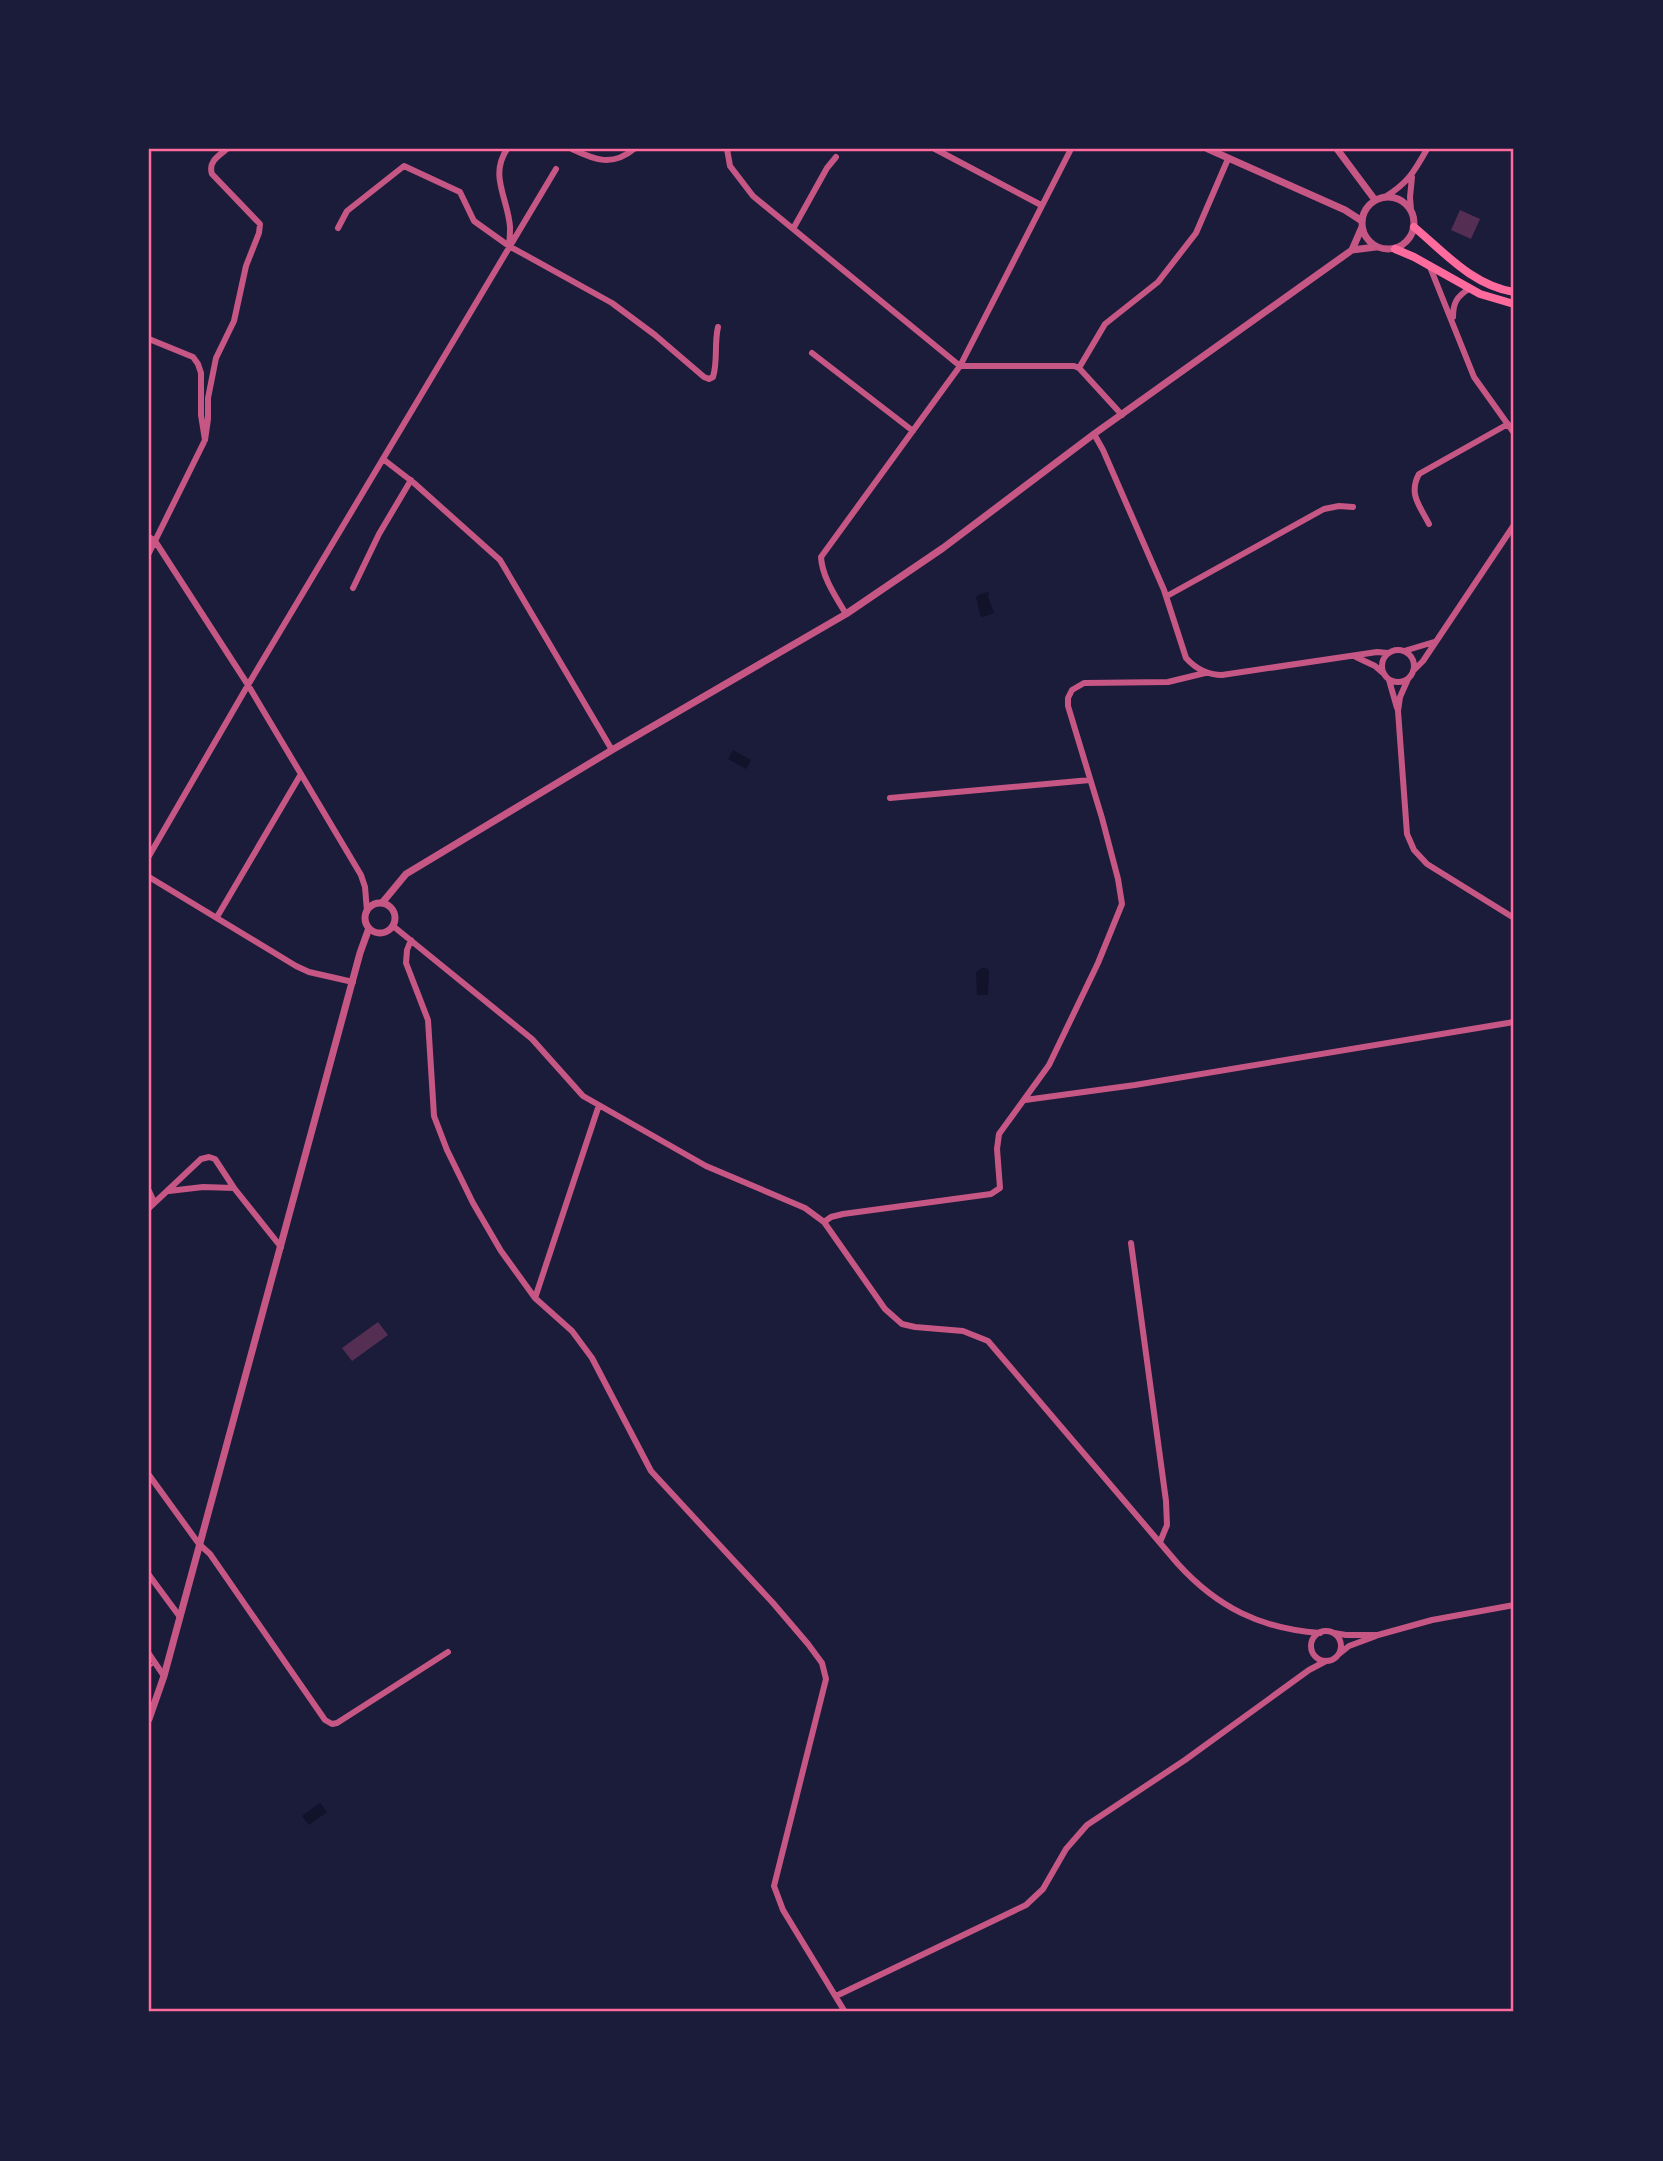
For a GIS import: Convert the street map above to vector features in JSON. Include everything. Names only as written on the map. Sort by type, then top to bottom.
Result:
[{"type":"main road","points":[[1414,227],[1459,268],[1482,281],[1514,292]]},
{"type":"main road","points":[[1395,249],[1469,289],[1514,304]]},
{"type":"street","points":[[149,553],[152,539],[205,440],[208,398],[216,358],[233,321],[246,266],[259,233],[260,225],[212,174],[211,163],[227,149]]},
{"type":"street","points":[[507,149],[501,158],[498,177],[510,227],[509,246]]},
{"type":"street","points":[[572,149],[604,161],[634,149]]},
{"type":"street","points":[[727,149],[730,166],[753,196],[960,366],[1074,366],[1079,368],[1122,415]]},
{"type":"street","points":[[935,149],[1041,205]]},
{"type":"street","points":[[846,614],[826,575],[821,557],[960,366],[1071,149]]},
{"type":"street","points":[[1208,149],[1345,210],[1362,224],[1364,234],[1376,247]]},
{"type":"street","points":[[1337,149],[1376,200]]},
{"type":"street","points":[[1352,250],[1364,212],[1376,200],[1401,187],[1412,176],[1427,149]]},
{"type":"street","points":[[793,229],[836,157]]},
{"type":"street","points":[[1079,368],[1105,324],[1158,282],[1196,233],[1228,159]]},
{"type":"street","points":[[338,228],[347,211],[404,166],[460,192],[474,221],[509,246],[612,303],[709,379],[713,377],[715,369],[715,339],[718,327]]},
{"type":"street","points":[[149,856],[556,169]]},
{"type":"street","points":[[382,903],[406,874],[846,614],[943,548],[1094,434],[1352,250],[1376,247],[1395,249],[1407,242],[1414,227],[1410,197],[1412,176]]},
{"type":"street","points":[[1385,197],[1400,200],[1411,210]]},
{"type":"street","points":[[1429,265],[1474,377],[1514,433]]},
{"type":"street","points":[[1452,323],[1455,300],[1459,294],[1469,289]]},
{"type":"street","points":[[149,340],[193,357],[198,364],[201,373],[201,415],[205,440]]},
{"type":"street","points":[[813,353],[913,431]]},
{"type":"street","points":[[1429,524],[1414,493],[1419,474],[1508,425]]},
{"type":"street","points":[[1094,434],[1167,596],[1186,658],[1205,673]]},
{"type":"street","points":[[383,459],[411,480],[500,560],[612,750]]},
{"type":"street","points":[[353,588],[379,534],[411,480]]},
{"type":"street","points":[[1167,596],[1324,509],[1353,507]]},
{"type":"street","points":[[1398,711],[1400,697],[1408,679],[1423,661],[1514,525]]},
{"type":"street","points":[[152,539],[248,685],[361,875],[365,887],[365,919],[369,928],[381,933],[395,922],[394,912],[387,904],[374,904],[367,911]]},
{"type":"street","points":[[824,1222],[843,1214],[991,1194],[1000,1188],[999,1134],[1049,1065],[1098,963],[1122,904],[1118,879],[1068,706],[1070,694],[1076,687],[1084,683],[1168,682],[1205,673],[1223,675],[1377,652],[1404,651],[1434,642]]},
{"type":"street","points":[[1404,651],[1411,657],[1413,671]]},
{"type":"street","points":[[1383,673],[1382,664],[1388,653]]},
{"type":"street","points":[[1355,657],[1375,666],[1389,680],[1398,711],[1408,834],[1414,850],[1427,863],[1514,918]]},
{"type":"street","points":[[1389,680],[1399,682],[1408,679]]},
{"type":"street","points":[[217,918],[301,774]]},
{"type":"street","points":[[890,798],[1090,780]]},
{"type":"street","points":[[149,877],[296,967],[353,982]]},
{"type":"street","points":[[393,926],[532,1039],[583,1096],[706,1166],[805,1209],[824,1222],[892,1317],[902,1324],[963,1331],[988,1341],[1194,1582],[1218,1600],[1248,1618],[1299,1632],[1378,1635]]},
{"type":"street","points":[[149,1719],[164,1675],[369,928]]},
{"type":"street","points":[[411,940],[406,962],[428,1020],[434,1116],[472,1203],[501,1251],[535,1298],[572,1331],[592,1358],[651,1471],[773,1603],[822,1663],[826,1679],[774,1886],[779,1903],[845,2012]]},
{"type":"street","points":[[1025,1100],[1135,1085],[1514,1022]]},
{"type":"street","points":[[535,1298],[599,1105]]},
{"type":"street","points":[[151,1205],[201,1159],[209,1157],[215,1159],[234,1188],[281,1247]]},
{"type":"street","points":[[164,1192],[176,1188],[234,1188]]},
{"type":"street","points":[[149,1191],[151,1205]]},
{"type":"street","points":[[1131,1243],[1167,1501],[1167,1525],[1160,1542]]},
{"type":"street","points":[[149,1475],[247,1605],[325,1720],[332,1724],[337,1723],[448,1652]]},
{"type":"street","points":[[149,1575],[180,1617]]},
{"type":"street","points":[[836,1996],[1026,1905],[1043,1889],[1066,1849],[1087,1825],[1185,1760],[1309,1670],[1349,1646],[1432,1620],[1514,1605]]},
{"type":"street","points":[[1299,1632],[1312,1645]]},
{"type":"street","points":[[1309,1670],[1314,1654],[1313,1640],[1320,1633]]},
{"type":"street","points":[[1334,1633],[1340,1641],[1338,1654]]},
{"type":"street","points":[[149,1654],[152,1665],[164,1675]]},
{"type":"street","points":[[1314,1654],[1326,1661]]},
{"type":"shaded area","points":[[989,592],[988,597],[994,613],[983,617],[980,615],[976,597]]},
{"type":"shaded area","points":[[733,750],[751,760],[746,769],[728,759]]},
{"type":"shaded area","points":[[982,968],[989,971],[988,995],[977,995],[976,972]]},
{"type":"shaded area","points":[[320,1803],[327,1812],[309,1825],[302,1816]]},
{"type":"building","points":[[1460,210],[1480,219],[1471,239],[1451,230]]},
{"type":"building","points":[[378,1322],[388,1335],[352,1361],[342,1348]]}]
